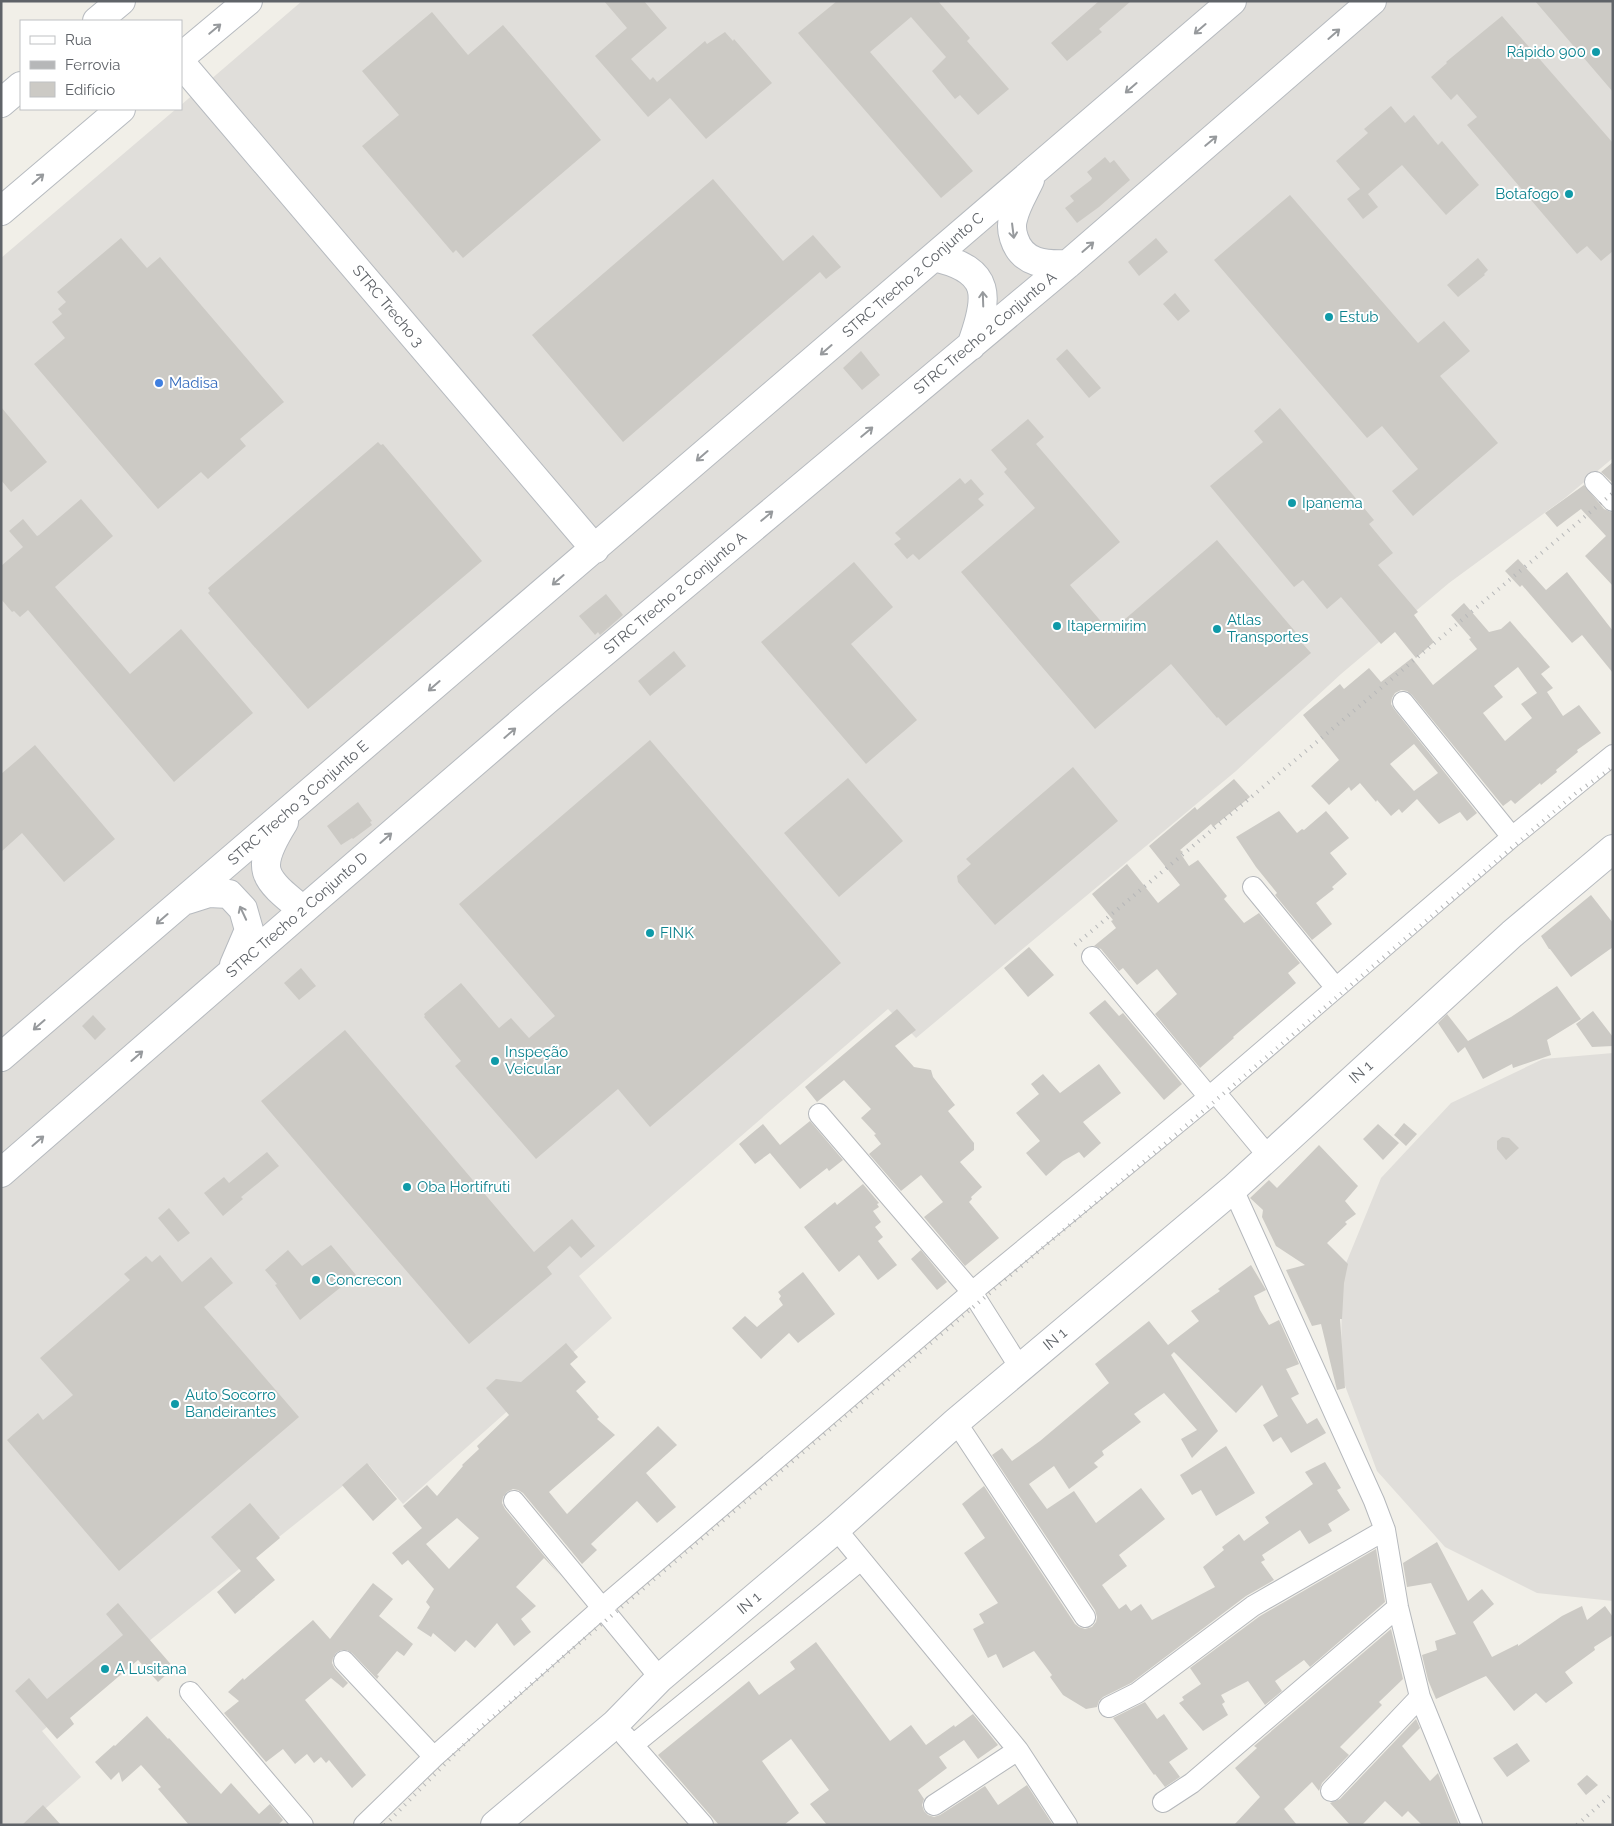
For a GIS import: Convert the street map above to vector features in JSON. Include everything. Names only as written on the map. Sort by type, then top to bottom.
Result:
[{"type":"street","points":[[98,20],[121,1]]},
{"type":"street","points":[[182,56],[248,1]]},
{"type":"street","name":"STRC Trecho 2 Conjunto C","points":[[595,548],[1232,1]]},
{"type":"street","name":"STRC Trecho 2 Conjunto A","points":[[595,660],[1068,264],[1372,1]]},
{"type":"street","name":"STRC Trecho 3","points":[[182,65],[595,548]]},
{"type":"street","points":[[1,103],[20,87]]},
{"type":"street","points":[[1,211],[120,110]]},
{"type":"street","points":[[1035,170],[1012,220],[1015,242],[1025,256],[1036,262],[1051,265],[1068,264]]},
{"type":"street","points":[[934,257],[954,261],[969,269],[982,286],[984,304],[981,319],[971,346]]},
{"type":"street","points":[[1595,482],[1613,501]]},
{"type":"street","name":"STRC Trecho 3 Conjunto E","points":[[1,1058],[595,548]]},
{"type":"street","name":"STRC Trecho 2 Conjunto D","points":[[1,1173],[303,910],[595,660]]},
{"type":"street","points":[[1403,702],[1512,836]]},
{"type":"street","points":[[364,1825],[434,1757],[603,1607],[972,1292],[1212,1095],[1512,836],[1613,755]]},
{"type":"street","points":[[293,808],[269,848],[266,864],[273,885],[303,910]]},
{"type":"street","name":"IN 1","points":[[495,1825],[615,1724],[660,1678],[836,1529],[956,1422],[1233,1189],[1512,934],[1613,849]]},
{"type":"street","points":[[1254,887],[1336,988]]},
{"type":"street","points":[[182,902],[209,893],[229,894],[243,909],[249,930],[230,974]]},
{"type":"street","points":[[1092,957],[1212,1095],[1269,1157]]},
{"type":"street","points":[[819,1114],[972,1292],[1020,1368]]},
{"type":"street","points":[[1233,1189],[1374,1501],[1385,1530],[1398,1607],[1420,1697],[1472,1825]]},
{"type":"street","points":[[956,1422],[1086,1617]]},
{"type":"street","points":[[514,1501],[660,1678]]},
{"type":"street","points":[[836,1529],[1018,1750],[1067,1825]]},
{"type":"street","points":[[1109,1707],[1137,1693],[1253,1606],[1385,1530]]},
{"type":"street","points":[[633,1745],[861,1560]]},
{"type":"street","points":[[1164,1802],[1192,1783],[1398,1607]]},
{"type":"street","points":[[344,1661],[434,1757]]},
{"type":"street","points":[[190,1692],[303,1825]]},
{"type":"street","points":[[1330,1791],[1420,1697]]},
{"type":"street","points":[[615,1724],[702,1825]]},
{"type":"street","points":[[934,1805],[1018,1750]]},
{"type":"shaded area","points":[[302,1],[1613,1],[1613,458],[1565,498],[1449,583],[1341,674],[1236,771],[916,1038],[888,1009],[579,1276],[612,1318],[403,1504],[369,1465],[154,1637],[42,1731],[81,1777],[27,1825],[1,1825],[1,258],[175,110],[182,110],[182,104]]},
{"type":"shaded area","points":[[1613,1053],[1613,1601],[1537,1593],[1445,1547],[1377,1471],[1341,1375],[1342,1273],[1381,1178],[1451,1103],[1543,1059]]},
{"type":"building","points":[[604,1],[644,1],[667,28],[631,59],[650,80],[653,77],[657,82],[705,41],[707,44],[725,32],[733,41],[734,39],[772,83],[706,139],[670,98],[648,117],[595,56],[627,28]]},
{"type":"building","points":[[837,1],[938,1],[970,38],[967,41],[1009,89],[978,115],[960,95],[955,99],[932,71],[946,57],[911,17],[870,52],[973,171],[941,198],[798,33]]},
{"type":"building","points":[[1099,1],[1131,1],[1099,29],[1102,32],[1067,61],[1051,43]]},
{"type":"building","name":"Rápido 900","points":[[1535,1],[1613,1],[1613,92]]},
{"type":"building","points":[[432,12],[468,55],[503,25],[601,140],[463,258],[456,250],[453,253],[362,146],[399,115],[362,71]]},
{"type":"building","name":"Botafogo","points":[[1502,16],[1613,143],[1613,251],[1601,261],[1587,246],[1577,254],[1467,125],[1477,117],[1457,94],[1451,100],[1431,77],[1446,62]]},
{"type":"building","points":[[1391,106],[1405,123],[1414,115],[1438,145],[1442,141],[1479,185],[1446,215],[1402,165],[1368,194],[1378,207],[1363,219],[1347,199],[1360,189],[1336,161],[1368,133],[1364,129]]},
{"type":"building","points":[[1105,157],[1110,163],[1114,160],[1130,180],[1077,223],[1065,208],[1074,201],[1070,196],[1091,180],[1092,178],[1087,172]]},
{"type":"building","points":[[713,179],[783,261],[813,235],[841,267],[826,279],[820,272],[623,442],[532,335]]},
{"type":"building","name":"Estub","points":[[1290,195],[1418,343],[1444,321],[1470,351],[1440,376],[1498,443],[1413,516],[1392,491],[1418,469],[1382,426],[1367,438],[1214,260]]},
{"type":"building","name":"Madisa","points":[[121,238],[147,268],[160,257],[284,402],[240,439],[246,446],[208,479],[201,472],[158,509],[34,364],[65,338],[52,322],[62,314],[58,309],[66,302],[57,292]]},
{"type":"building","points":[[1156,238],[1168,252],[1139,276],[1128,262]]},
{"type":"building","points":[[1478,258],[1488,270],[1485,275],[1458,297],[1447,285]]},
{"type":"building","points":[[1175,293],[1190,311],[1178,321],[1163,304]]},
{"type":"building","points":[[1067,349],[1101,388],[1089,398],[1056,359]]},
{"type":"building","points":[[861,351],[880,375],[862,390],[843,368]]},
{"type":"building","points":[[1,407],[47,462],[11,492],[1,480]]},
{"type":"building","name":"Ipanema","points":[[1280,408],[1374,520],[1369,524],[1393,553],[1378,565],[1418,612],[1414,615],[1434,642],[1416,658],[1395,632],[1381,644],[1341,597],[1327,609],[1303,580],[1294,587],[1210,486],[1263,442],[1254,431]]},
{"type":"building","points":[[1028,419],[1044,437],[1036,444],[1120,542],[1070,585],[1110,632],[1217,540],[1305,643],[1303,644],[1311,653],[1226,726],[1171,664],[1095,729],[961,572],[1035,508],[1004,472],[1007,469],[991,450]]},
{"type":"building","points":[[378,442],[381,445],[383,444],[482,561],[308,709],[208,593],[210,591],[208,588]]},
{"type":"building","points":[[1613,462],[1613,483],[1601,472]]},
{"type":"building","points":[[960,478],[965,484],[971,479],[984,494],[978,499],[984,505],[919,560],[913,554],[907,559],[894,544],[901,539],[895,533]]},
{"type":"building","points":[[1584,485],[1604,509],[1613,513],[1613,586],[1585,556],[1606,536],[1581,509],[1557,527],[1545,513]]},
{"type":"building","points":[[81,499],[113,536],[55,587],[130,674],[181,629],[253,713],[174,782],[28,610],[20,617],[14,611],[12,612],[1,599],[1,566],[23,547],[9,531],[23,519],[37,536]]},
{"type":"building","points":[[1518,559],[1546,590],[1567,572],[1613,631],[1613,673],[1582,635],[1572,643],[1522,585],[1520,587],[1505,571]]},
{"type":"building","points":[[854,562],[893,607],[851,644],[917,720],[866,764],[761,642]]},
{"type":"building","points":[[606,594],[623,615],[600,635],[598,632],[595,635],[579,616]]},
{"type":"building","points":[[1464,603],[1489,632],[1501,629],[1510,621],[1550,667],[1541,674],[1553,688],[1547,692],[1563,716],[1579,705],[1601,733],[1577,750],[1578,752],[1541,785],[1540,783],[1515,804],[1511,800],[1503,806],[1412,695],[1407,691],[1401,690],[1395,693],[1392,698],[1391,704],[1394,709],[1477,813],[1467,821],[1460,812],[1439,824],[1417,799],[1402,813],[1399,809],[1391,816],[1360,783],[1351,791],[1349,787],[1329,805],[1311,786],[1339,760],[1303,715],[1340,684],[1344,689],[1369,668],[1381,682],[1412,658],[1433,685],[1477,649],[1469,639],[1471,638],[1451,615]],"holes":[[[1518,667],[1537,693],[1521,704],[1532,718],[1505,741],[1483,713],[1503,697],[1494,686]],[[1414,744],[1438,773],[1414,791],[1390,764]]]},
{"type":"building","points":[[674,651],[686,666],[650,696],[638,681]]},
{"type":"building","name":"FINK","points":[[650,740],[841,963],[650,1127],[618,1089],[536,1159],[455,1066],[461,1061],[424,1017],[424,1014],[461,983],[499,1028],[511,1018],[529,1038],[555,1016],[459,904]]},
{"type":"building","points":[[35,745],[115,839],[64,882],[22,833],[1,852],[1,774]]},
{"type":"building","points":[[1073,767],[1118,821],[995,925],[958,882],[957,876],[971,864],[966,859]]},
{"type":"building","points":[[848,778],[903,841],[839,897],[784,833]]},
{"type":"building","points":[[1234,779],[1250,797],[1213,827],[1211,824],[1180,850],[1183,852],[1181,854],[1189,866],[1198,860],[1227,896],[1224,899],[1244,923],[1259,913],[1300,963],[1288,973],[1296,983],[1200,1068],[1155,1014],[1177,994],[1157,969],[1137,985],[1123,968],[1119,971],[1101,949],[1094,946],[1116,928],[1111,921],[1113,920],[1092,894],[1127,864],[1158,903],[1180,885],[1149,846],[1195,807],[1197,810]]},
{"type":"building","points":[[358,802],[372,821],[370,822],[372,825],[341,845],[327,826]]},
{"type":"building","points":[[1279,811],[1297,833],[1302,829],[1304,830],[1326,811],[1349,838],[1330,853],[1347,874],[1332,887],[1334,889],[1316,903],[1332,924],[1312,940],[1275,895],[1277,893],[1256,867],[1236,837]]},
{"type":"building","points":[[1591,895],[1613,923],[1613,947],[1571,977],[1541,936]]},
{"type":"building","points":[[1029,947],[1054,975],[1028,997],[1004,968]]},
{"type":"building","points":[[301,968],[316,986],[299,1000],[284,983]]},
{"type":"building","points":[[1557,986],[1581,1019],[1547,1040],[1551,1055],[1513,1068],[1512,1064],[1483,1079],[1465,1047],[1458,1053],[1438,1023],[1447,1014],[1468,1041],[1511,1017]]},
{"type":"building","points":[[1105,1000],[1119,1016],[1123,1013],[1182,1084],[1164,1100],[1089,1013]]},
{"type":"building","points":[[897,1009],[916,1030],[895,1046],[914,1067],[931,1070],[933,1077],[955,1105],[948,1111],[974,1143],[974,1150],[960,1162],[982,1187],[971,1197],[972,1199],[969,1202],[999,1238],[965,1266],[924,1217],[943,1202],[921,1175],[901,1191],[869,1154],[881,1144],[874,1135],[876,1134],[861,1118],[871,1109],[844,1080],[817,1102],[805,1087]]},
{"type":"building","points":[[1593,1011],[1613,1037],[1613,1046],[1592,1047],[1576,1024]]},
{"type":"building","points":[[93,1015],[106,1029],[95,1040],[82,1026]]},
{"type":"building","name":"Oba Hortifruti","points":[[345,1030],[534,1252],[572,1219],[595,1246],[581,1258],[570,1246],[547,1267],[552,1274],[469,1344],[261,1101]]},
{"type":"building","points":[[1099,1064],[1121,1093],[1083,1122],[1101,1143],[1084,1158],[1079,1152],[1063,1161],[1046,1176],[1026,1153],[1040,1141],[1016,1113],[1039,1094],[1031,1084],[1043,1074],[1060,1093]]},
{"type":"building","points":[[810,1121],[843,1160],[829,1171],[827,1168],[800,1189],[770,1153],[755,1164],[739,1144],[763,1124],[780,1145]]},
{"type":"building","points":[[1404,1123],[1417,1134],[1406,1146],[1394,1135]]},
{"type":"building","points":[[1378,1124],[1399,1143],[1383,1160],[1363,1139]]},
{"type":"building","points":[[1502,1137],[1509,1138],[1519,1148],[1506,1160],[1497,1149],[1497,1141]]},
{"type":"building","points":[[1319,1145],[1358,1186],[1345,1201],[1356,1214],[1345,1222],[1347,1224],[1327,1243],[1348,1264],[1344,1283],[1342,1319],[1340,1319],[1345,1388],[1337,1390],[1321,1324],[1312,1326],[1286,1270],[1305,1265],[1276,1246],[1262,1217],[1263,1210],[1250,1198],[1269,1180],[1277,1188]]},
{"type":"building","points":[[267,1152],[279,1166],[241,1197],[243,1199],[223,1216],[204,1193],[224,1177],[229,1183]]},
{"type":"building","points":[[863,1184],[879,1203],[877,1204],[879,1207],[873,1211],[881,1222],[875,1227],[883,1237],[878,1241],[897,1265],[878,1280],[859,1255],[839,1272],[804,1227],[835,1202],[837,1205]]},
{"type":"building","points":[[169,1208],[190,1233],[178,1242],[158,1218]]},
{"type":"building","name":"Concrecon","points":[[331,1245],[356,1275],[300,1320],[275,1285],[277,1284],[265,1270],[288,1250],[302,1266]]},
{"type":"building","points":[[921,1250],[947,1282],[937,1290],[911,1259]]},
{"type":"building","name":"Auto Socorro Bandeirantes","points":[[160,1255],[182,1282],[211,1257],[233,1283],[204,1307],[299,1417],[119,1571],[7,1440],[38,1413],[43,1420],[73,1395],[40,1358],[130,1280],[124,1274],[146,1256],[152,1262]]},
{"type":"building","points":[[1251,1265],[1266,1290],[1254,1296],[1260,1310],[1269,1325],[1279,1320],[1299,1364],[1286,1369],[1299,1394],[1291,1398],[1307,1424],[1317,1418],[1326,1433],[1291,1453],[1281,1437],[1273,1442],[1263,1425],[1278,1416],[1262,1385],[1236,1413],[1174,1352],[1171,1355],[1218,1431],[1192,1458],[1181,1439],[1197,1430],[1164,1393],[1134,1414],[1141,1422],[1102,1451],[1104,1455],[1094,1463],[1098,1467],[1069,1489],[1054,1466],[1029,1484],[1047,1509],[1074,1491],[1096,1523],[1141,1488],[1165,1519],[1119,1555],[1127,1566],[1102,1585],[1119,1609],[1126,1604],[1131,1611],[1141,1604],[1152,1620],[1215,1587],[1203,1567],[1224,1550],[1222,1547],[1239,1534],[1244,1541],[1269,1523],[1265,1517],[1313,1484],[1305,1472],[1325,1462],[1341,1488],[1337,1490],[1350,1510],[1328,1524],[1332,1531],[1309,1544],[1300,1530],[1262,1555],[1265,1560],[1261,1562],[1274,1580],[1246,1596],[1131,1683],[1103,1697],[1097,1707],[1086,1709],[1063,1695],[1050,1677],[1052,1675],[1034,1651],[1003,1668],[996,1654],[988,1658],[973,1629],[984,1623],[979,1614],[998,1603],[964,1553],[985,1538],[962,1504],[984,1486],[1075,1624],[1085,1629],[1092,1627],[1097,1617],[1095,1610],[992,1455],[1002,1448],[1012,1461],[1040,1441],[1109,1383],[1095,1364],[1149,1321],[1168,1345],[1199,1321],[1191,1311],[1220,1291],[1218,1289]]},
{"type":"building","points":[[803,1272],[835,1314],[798,1343],[789,1333],[761,1359],[732,1328],[745,1316],[757,1327],[783,1305],[779,1299],[781,1296],[778,1292]]},
{"type":"building","points":[[566,1343],[578,1357],[570,1364],[586,1382],[576,1391],[599,1417],[597,1419],[615,1435],[549,1492],[567,1514],[658,1426],[677,1445],[646,1473],[676,1507],[657,1523],[637,1501],[591,1544],[597,1550],[582,1564],[523,1493],[513,1489],[507,1492],[503,1497],[502,1503],[505,1509],[560,1575],[544,1558],[516,1587],[536,1606],[521,1619],[531,1632],[514,1646],[497,1623],[475,1648],[466,1640],[455,1652],[433,1633],[431,1637],[417,1628],[430,1607],[426,1602],[434,1589],[408,1560],[402,1565],[392,1553],[422,1528],[403,1506],[427,1485],[437,1496],[462,1465],[479,1449],[477,1446],[509,1415],[486,1388],[496,1379],[521,1382]],"holes":[[[457,1518],[479,1538],[449,1569],[426,1544]]]},
{"type":"building","points":[[1226,1446],[1255,1493],[1216,1516],[1201,1490],[1192,1495],[1180,1475]]},
{"type":"building","points":[[367,1463],[397,1499],[373,1521],[342,1485]]},
{"type":"building","points":[[250,1503],[280,1538],[256,1558],[275,1580],[235,1614],[217,1592],[241,1571],[211,1537]]},
{"type":"building","points":[[1437,1542],[1468,1601],[1482,1589],[1494,1604],[1473,1622],[1492,1657],[1518,1644],[1518,1646],[1562,1616],[1582,1606],[1587,1620],[1605,1606],[1613,1617],[1613,1635],[1594,1647],[1595,1650],[1565,1672],[1573,1683],[1546,1703],[1536,1693],[1514,1711],[1486,1676],[1436,1699],[1428,1680],[1422,1655],[1437,1650],[1435,1641],[1456,1634],[1431,1583],[1407,1587],[1403,1563]]},
{"type":"building","points":[[1376,1549],[1385,1602],[1310,1667],[1304,1660],[1275,1681],[1282,1691],[1265,1705],[1248,1681],[1221,1695],[1225,1702],[1222,1704],[1228,1715],[1203,1731],[1179,1703],[1184,1700],[1182,1697],[1201,1684],[1190,1668],[1260,1616]]},
{"type":"building","points":[[373,1583],[393,1599],[379,1616],[413,1644],[404,1656],[397,1651],[377,1675],[379,1676],[377,1679],[352,1653],[347,1650],[341,1650],[336,1653],[332,1663],[348,1683],[343,1688],[331,1678],[305,1700],[366,1775],[352,1788],[329,1760],[326,1763],[321,1757],[314,1763],[307,1754],[295,1764],[283,1749],[266,1762],[224,1713],[239,1701],[228,1692],[313,1620],[330,1639]]},
{"type":"building","name":"A Lusitana","points":[[118,1603],[174,1668],[158,1682],[138,1660],[70,1718],[74,1724],[57,1739],[15,1691],[29,1678],[47,1699],[123,1635],[106,1614]]},
{"type":"building","points":[[1391,1629],[1403,1679],[1379,1702],[1382,1705],[1340,1747],[1349,1755],[1322,1783],[1319,1791],[1312,1782],[1284,1809],[1297,1825],[1234,1825],[1260,1797],[1235,1768],[1257,1748],[1254,1746]]},
{"type":"building","points":[[816,1642],[890,1741],[911,1725],[926,1745],[973,1714],[998,1745],[978,1759],[964,1740],[939,1757],[947,1768],[918,1790],[924,1799],[922,1805],[924,1811],[928,1815],[934,1817],[940,1815],[985,1786],[998,1805],[1027,1785],[1053,1825],[827,1825],[810,1804],[829,1790],[791,1739],[762,1761],[799,1813],[784,1825],[719,1825],[658,1755],[749,1681],[759,1695],[795,1669],[790,1662]]},
{"type":"building","points":[[1145,1702],[1157,1719],[1164,1714],[1188,1749],[1169,1762],[1180,1777],[1165,1787],[1154,1775],[1113,1718]]},
{"type":"building","points":[[147,1716],[221,1794],[231,1783],[259,1814],[270,1804],[283,1820],[278,1825],[189,1825],[158,1789],[161,1787],[141,1765],[122,1782],[119,1772],[111,1780],[95,1762]]},
{"type":"building","points":[[1416,1719],[1420,1728],[1402,1746],[1430,1781],[1438,1773],[1459,1825],[1422,1825],[1408,1811],[1402,1817],[1385,1801],[1362,1825],[1350,1825],[1330,1803],[1340,1799]]},
{"type":"building","points":[[1517,1743],[1530,1761],[1507,1777],[1493,1758]]},
{"type":"building","points":[[1587,1775],[1598,1785],[1586,1795],[1577,1784]]},
{"type":"building","points":[[43,1805],[61,1825],[22,1825]]},
{"type":"railway","points":[[1075,945],[1613,493]]},
{"type":"railway","points":[[385,1825],[481,1727],[1576,793],[1613,767]]},
{"type":"railway","points":[[1577,1825],[1613,1793]]},
{"type":"place","name":"Rápido 900","points":[[1596,52]]},
{"type":"place","name":"Botafogo","points":[[1569,194]]},
{"type":"place","name":"Estub","points":[[1329,317]]},
{"type":"place","name":"Madisa","points":[[159,383]]},
{"type":"place","name":"Ipanema","points":[[1292,503]]},
{"type":"place","name":"Itapermirim","points":[[1057,626]]},
{"type":"place","name":"Atlas Transportes","points":[[1217,629]]},
{"type":"place","name":"FINK","points":[[650,933]]},
{"type":"place","name":"Inspeção Veicular","points":[[495,1061]]},
{"type":"place","name":"Oba Hortifruti","points":[[407,1187]]},
{"type":"place","name":"Concrecon","points":[[316,1280]]},
{"type":"place","name":"Auto Socorro Bandeirantes","points":[[175,1404]]},
{"type":"place","name":"A Lusitana","points":[[105,1669]]}]
